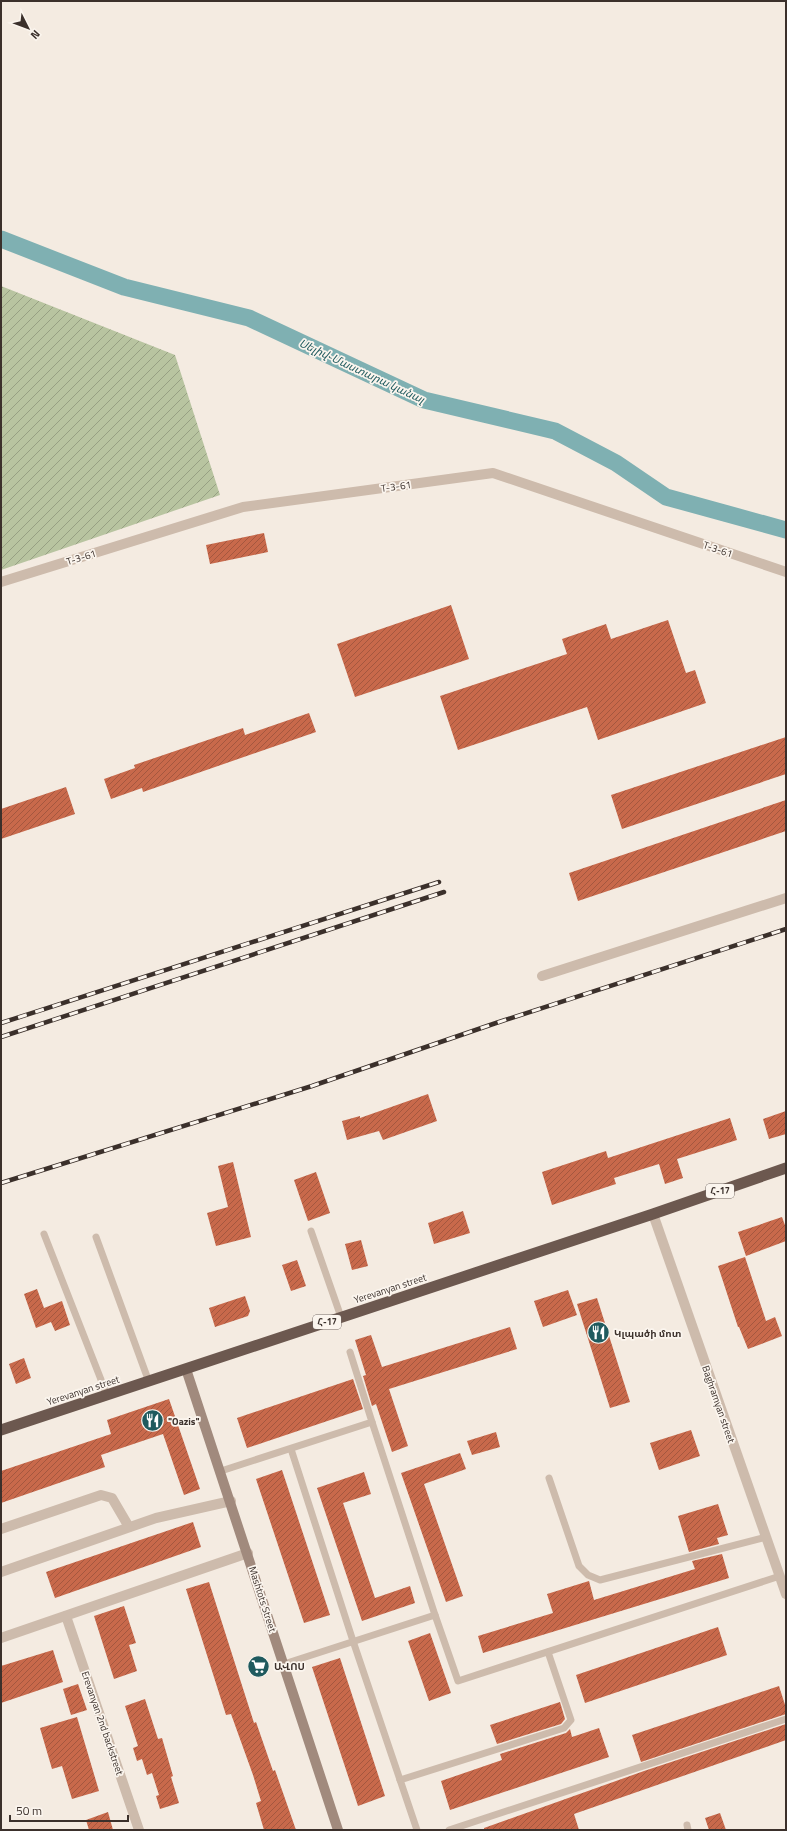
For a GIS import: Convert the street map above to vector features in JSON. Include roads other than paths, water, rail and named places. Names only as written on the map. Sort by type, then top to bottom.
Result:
[{"type":"highway","name":"Yerevanyan street","points":[[1,1430],[653,1214],[786,1168]]},
{"type":"main road","name":"Mashtots Street","points":[[186,1369],[231,1501],[338,1830]]},
{"type":"street","name":"T-3-61","points":[[1,582],[243,507],[493,474],[786,572]]},
{"type":"street","points":[[542,976],[786,898]]},
{"type":"street","name":"Baghramyan street","points":[[653,1214],[786,1594]]},
{"type":"street","points":[[1,1529],[101,1495],[112,1498],[129,1527]]},
{"type":"street","points":[[1,1572],[156,1518],[231,1501]]},
{"type":"street","points":[[1,1638],[248,1553]]},
{"type":"street","name":"Erevanyan 2nd backstreet","points":[[66,1616],[139,1830]]},
{"type":"lane","points":[[310,1231],[341,1317]]},
{"type":"lane","points":[[44,1234],[107,1395]]},
{"type":"lane","points":[[96,1237],[149,1382]]},
{"type":"lane","points":[[350,1352],[435,1615],[458,1681],[780,1576]]},
{"type":"lane","points":[[221,1471],[372,1422]]},
{"type":"lane","points":[[291,1449],[353,1641],[417,1830]]},
{"type":"lane","points":[[549,1478],[579,1566],[588,1575],[600,1580],[766,1537]]},
{"type":"lane","points":[[284,1664],[435,1615]]},
{"type":"lane","points":[[400,1780],[564,1728],[570,1720],[548,1652]]},
{"type":"lane","points":[[449,1830],[786,1719]]},
{"type":"waterway","name":"Սելիվ֊Մաստարա կանալ","points":[[1,239],[124,287],[249,318],[424,400],[555,431],[616,463],[666,497],[786,530]]},
{"type":"railway","points":[[1,1023],[439,882]]},
{"type":"railway","points":[[1,1037],[444,892]]},
{"type":"railway","points":[[1,1183],[312,1086],[496,1023],[786,929]]},
{"type":"place","name":"Կլպածի մոտ","points":[[598,1333]]},
{"type":"place","name":"\"Oazis\"","points":[[153,1421]]},
{"type":"place","name":"ԱՎՈՍ","points":[[258,1666]]}]
